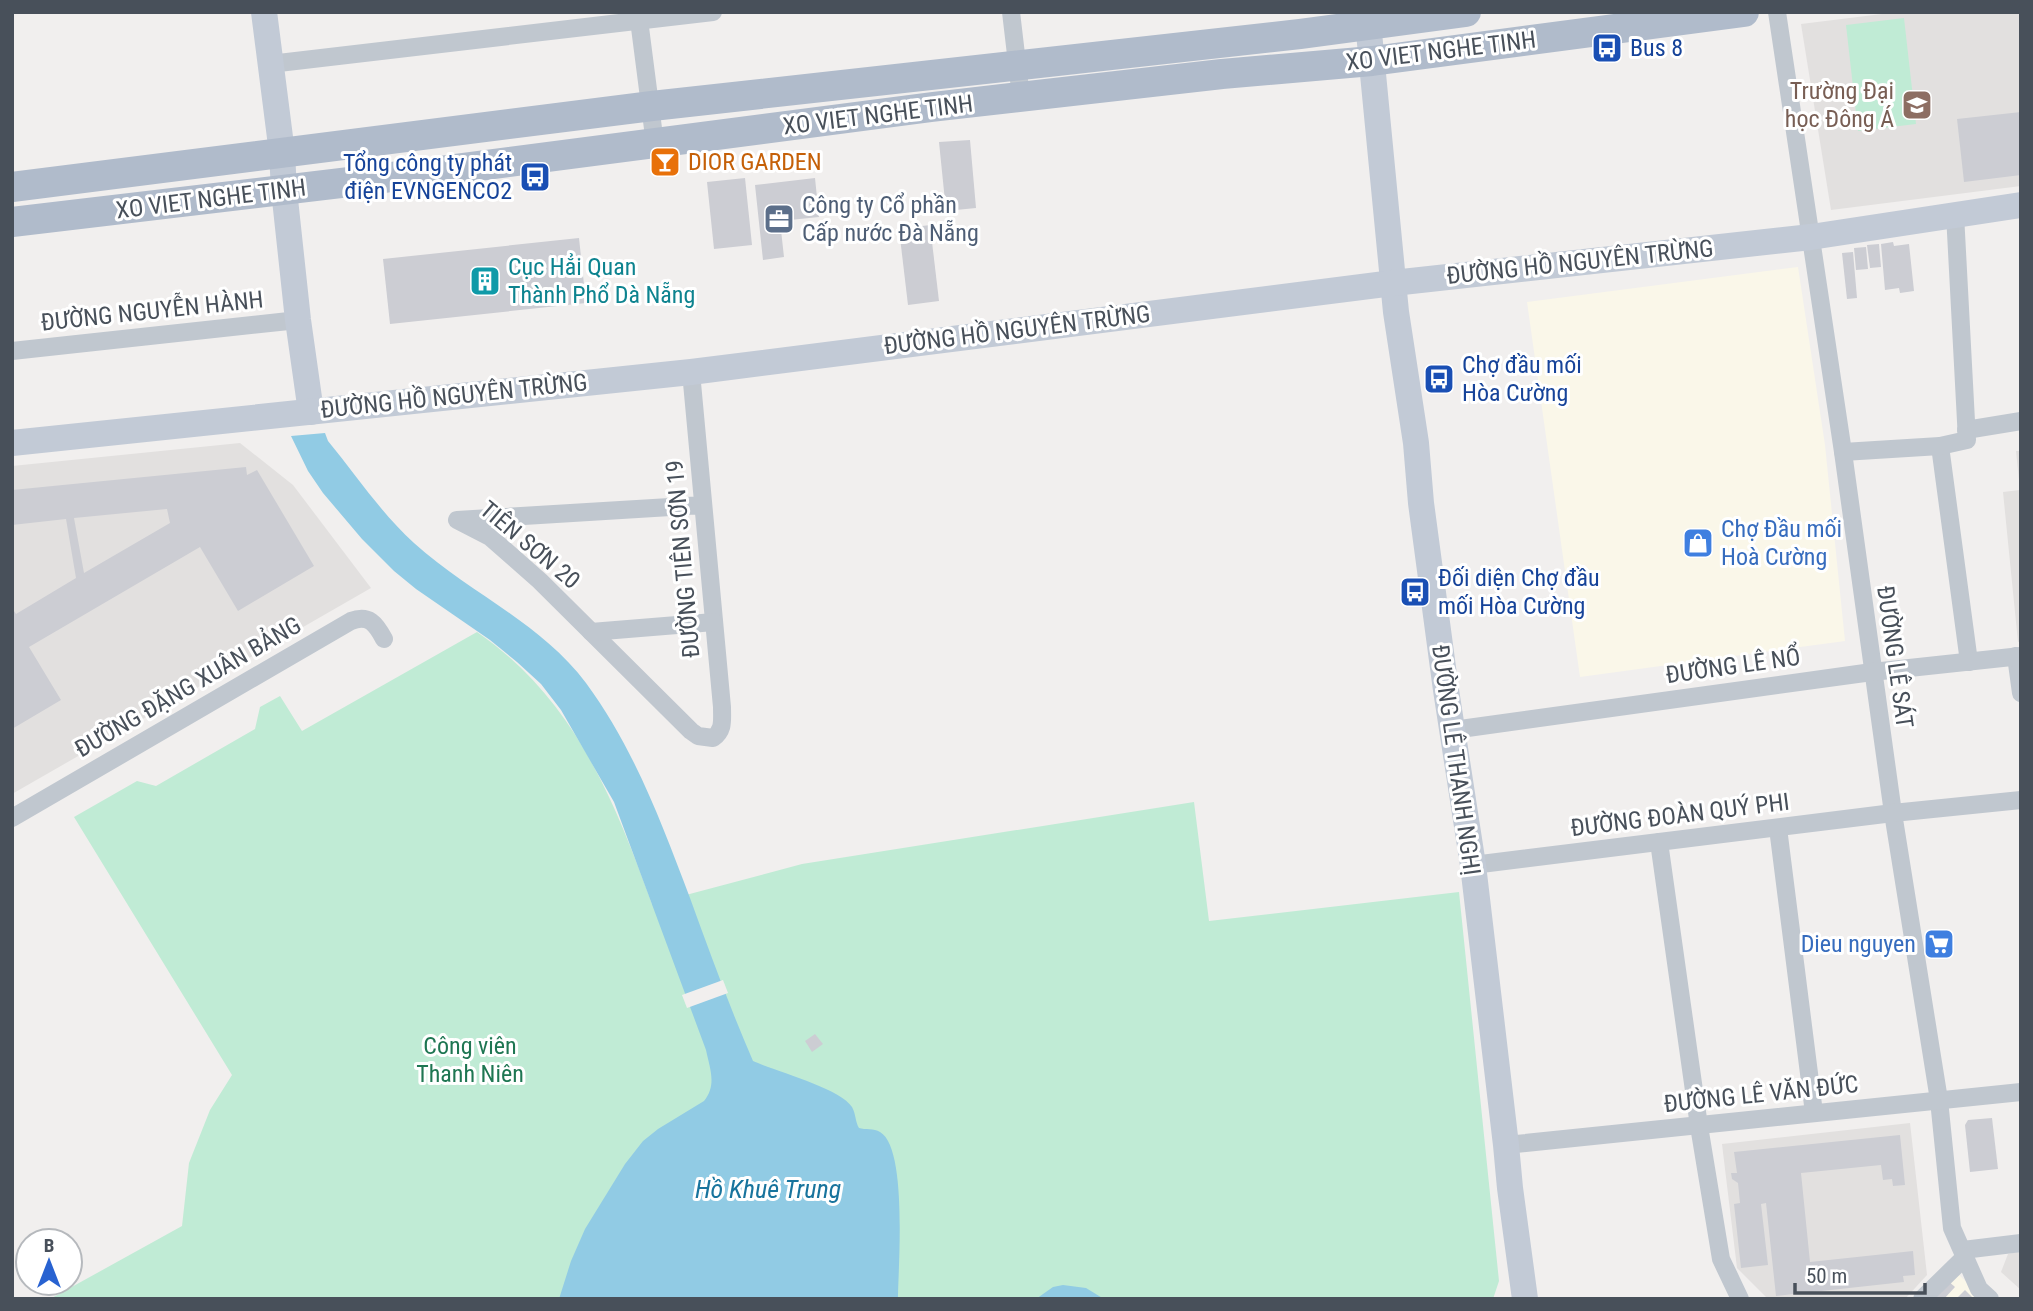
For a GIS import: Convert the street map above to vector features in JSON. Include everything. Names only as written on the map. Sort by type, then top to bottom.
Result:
[{"type":"main road","name":"XO VIET NGHE TINH","points":[[12,187],[652,106],[1018,65],[1367,19],[1466,12]]},
{"type":"main road","name":"XO VIET NGHE TINH","points":[[12,222],[1021,97],[1222,74],[1371,61],[1744,12]]},
{"type":"street","points":[[264,12],[282,153],[298,320],[311,412]]},
{"type":"street","points":[[270,64],[638,17],[713,12]]},
{"type":"street","points":[[1011,12],[1021,97]]},
{"type":"street","name":"ĐƯỜNG LÊ SÁT","points":[[1777,12],[1843,452],[1872,672],[1939,1100],[1952,1228],[1979,1289],[1990,1299]]},
{"type":"street","points":[[638,17],[655,144]]},
{"type":"street","name":"ĐƯỜNG LÊ THANH NGHỊ","points":[[1367,19],[1393,283],[1416,443],[1434,601],[1473,865],[1525,1299]]},
{"type":"street","name":"ĐƯỜNG HỒ NGUYÊN TRỪNG","points":[[12,443],[691,372],[1393,283],[1811,237],[2021,205]]},
{"type":"street","points":[[1843,452],[1940,446],[1967,440],[1955,214]]},
{"type":"street","name":"ĐƯỜNG NGUYỄN HÀNH","points":[[12,351],[298,320]]},
{"type":"street","name":"ĐƯỜNG TIÊN SƠN 19","points":[[691,372],[723,724],[720,733],[713,738]]},
{"type":"street","points":[[1966,430],[2021,421]]},
{"type":"street","points":[[1940,446],[1969,662]]},
{"type":"street","name":"TIÊN SƠN 20","points":[[703,505],[457,520],[489,537],[540,581],[691,731],[698,736],[713,738]]},
{"type":"street","name":"ĐƯỜNG ĐẶNG XUÂN BẢNG","points":[[12,818],[351,621],[360,618],[370,620],[384,639]]},
{"type":"street","points":[[591,632],[714,622]]},
{"type":"street","points":[[2018,656],[2021,693]]},
{"type":"street","name":"ĐƯỜNG LÊ NỔ","points":[[1453,730],[1872,672],[2018,656]]},
{"type":"street","name":"ĐƯỜNG ĐOÀN QUÝ PHI","points":[[1473,865],[1893,813],[2021,800]]},
{"type":"street","points":[[1778,828],[1814,1113]]},
{"type":"street","points":[[1659,842],[1699,1126],[1721,1259],[1741,1299]]},
{"type":"street","name":"ĐƯỜNG LÊ VĂN ĐỨC","points":[[1506,1146],[2021,1092]]},
{"type":"street","points":[[1922,1299],[1965,1253],[2021,1243]]},
{"type":"shaded area","name":"Trường Đại học Đông Á","points":[[1898,12],[2021,12],[2021,186],[1831,210],[1801,24]]},
{"type":"shaded area","name":"Chợ Đầu mối Hoà Cường","points":[[1798,267],[1825,445],[1845,641],[1580,677],[1527,302]]},
{"type":"shaded area","points":[[240,443],[293,485],[371,588],[12,794],[12,466]]},
{"type":"shaded area","points":[[2016,451],[2021,451],[2021,641],[2018,642],[2003,492],[2020,490]]},
{"type":"shaded area","points":[[1910,1123],[1927,1275],[1905,1299],[1768,1299],[1737,1268],[1722,1144]]},
{"type":"shaded area","points":[[2021,1251],[2021,1290],[2001,1272],[2008,1254]]},
{"type":"shaded area","points":[[1954,1270],[1984,1299],[1929,1299]]},
{"type":"green space","points":[[1904,18],[1916,124],[1858,131],[1846,25]]},
{"type":"green space","name":"Công viên Thanh Niên","points":[[477,632],[511,659],[540,688],[565,719],[605,789],[652,904],[802,864],[1194,802],[1209,921],[1459,892],[1499,1281],[1493,1299],[50,1299],[84,1297],[84,1280],[182,1226],[189,1163],[210,1110],[232,1075],[74,817],[137,781],[156,786],[255,729],[260,707],[280,696],[302,731]]},
{"type":"water","name":"Hồ Khuê Trung","points":[[325,433],[328,441],[380,507],[414,543],[547,642],[586,683],[603,708],[633,760],[657,815],[753,1061],[835,1093],[852,1107],[859,1128],[878,1131],[889,1142],[895,1160],[900,1210],[898,1299],[559,1299],[585,1229],[625,1164],[643,1141],[704,1101],[708,1095],[711,1077],[706,1050],[614,802],[561,710],[541,684],[517,662],[416,589],[362,539],[323,493],[308,471],[291,436]]},
{"type":"water","points":[[1063,1285],[1086,1288],[1104,1299],[1036,1299],[1053,1287]]},
{"type":"pier","points":[[723,980],[728,993],[687,1008],[682,995]]},
{"type":"building","points":[[2021,112],[2021,175],[1964,182],[1957,119]]},
{"type":"building","points":[[970,140],[976,208],[946,211],[939,142]]},
{"type":"building","points":[[745,178],[752,245],[714,249],[707,182]]},
{"type":"building","name":"Công ty Cổ phần Cấp nước Đà Nẵng","points":[[815,178],[819,217],[780,221],[784,257],[763,260],[755,185]]},
{"type":"building","points":[[930,225],[939,301],[908,305],[899,229]]},
{"type":"building","name":"Cục Hẳi Quan Thành Phổ Dà Nẵng","points":[[579,238],[586,303],[390,324],[383,259]]},
{"type":"building","points":[[1893,242],[1894,246],[1909,244],[1914,291],[1900,293],[1899,288],[1885,290],[1881,244]]},
{"type":"building","points":[[1879,244],[1881,267],[1870,268],[1867,245]]},
{"type":"building","points":[[1866,247],[1868,269],[1856,270],[1854,248]]},
{"type":"building","points":[[1853,252],[1857,298],[1847,299],[1842,253]]},
{"type":"building","points":[[246,467],[247,475],[257,470],[314,566],[238,611],[200,547],[29,647],[61,700],[12,729],[12,608],[16,614],[76,578],[66,519],[12,525],[12,490]],"holes":[[[167,509],[170,523],[84,573],[74,518]]]},
{"type":"building","points":[[815,1034],[823,1044],[812,1052],[805,1041]]},
{"type":"building","points":[[1992,1118],[1998,1169],[1970,1172],[1965,1125],[1968,1120]]},
{"type":"building","points":[[1900,1135],[1905,1185],[1893,1186],[1892,1179],[1883,1180],[1881,1165],[1801,1173],[1810,1262],[1913,1251],[1915,1275],[1903,1276],[1904,1282],[1776,1296],[1766,1203],[1761,1204],[1768,1265],[1741,1268],[1734,1204],[1740,1203],[1738,1183],[1732,1179],[1731,1173],[1737,1173],[1734,1152]]},
{"type":"building","points":[[1947,1280],[1955,1287],[1944,1299],[1930,1299]]},
{"type":"building","points":[[1965,1290],[1974,1299],[1956,1299]]},
{"type":"place","name":"Bus 8","points":[[1607,48]]},
{"type":"place","name":"Trường Đại học Đông Á","points":[[1917,105]]},
{"type":"place","name":"DIOR GARDEN","points":[[665,162]]},
{"type":"place","name":"Tổng công ty phát điện EVNGENCO2","points":[[535,177]]},
{"type":"place","name":"Công ty Cổ phần Cấp nước Đà Nẵng","points":[[779,219]]},
{"type":"place","name":"Cục Hẳi Quan Thành Phổ Dà Nẵng","points":[[485,281]]},
{"type":"place","name":"Chợ đầu mối Hòa Cường","points":[[1439,379]]},
{"type":"place","name":"Chợ Đầu mối Hoà Cường","points":[[1698,543]]},
{"type":"place","name":"Đối diện Chợ đầu mối Hòa Cường","points":[[1415,592]]},
{"type":"place","name":"Dieu nguyen","points":[[1939,944]]}]
